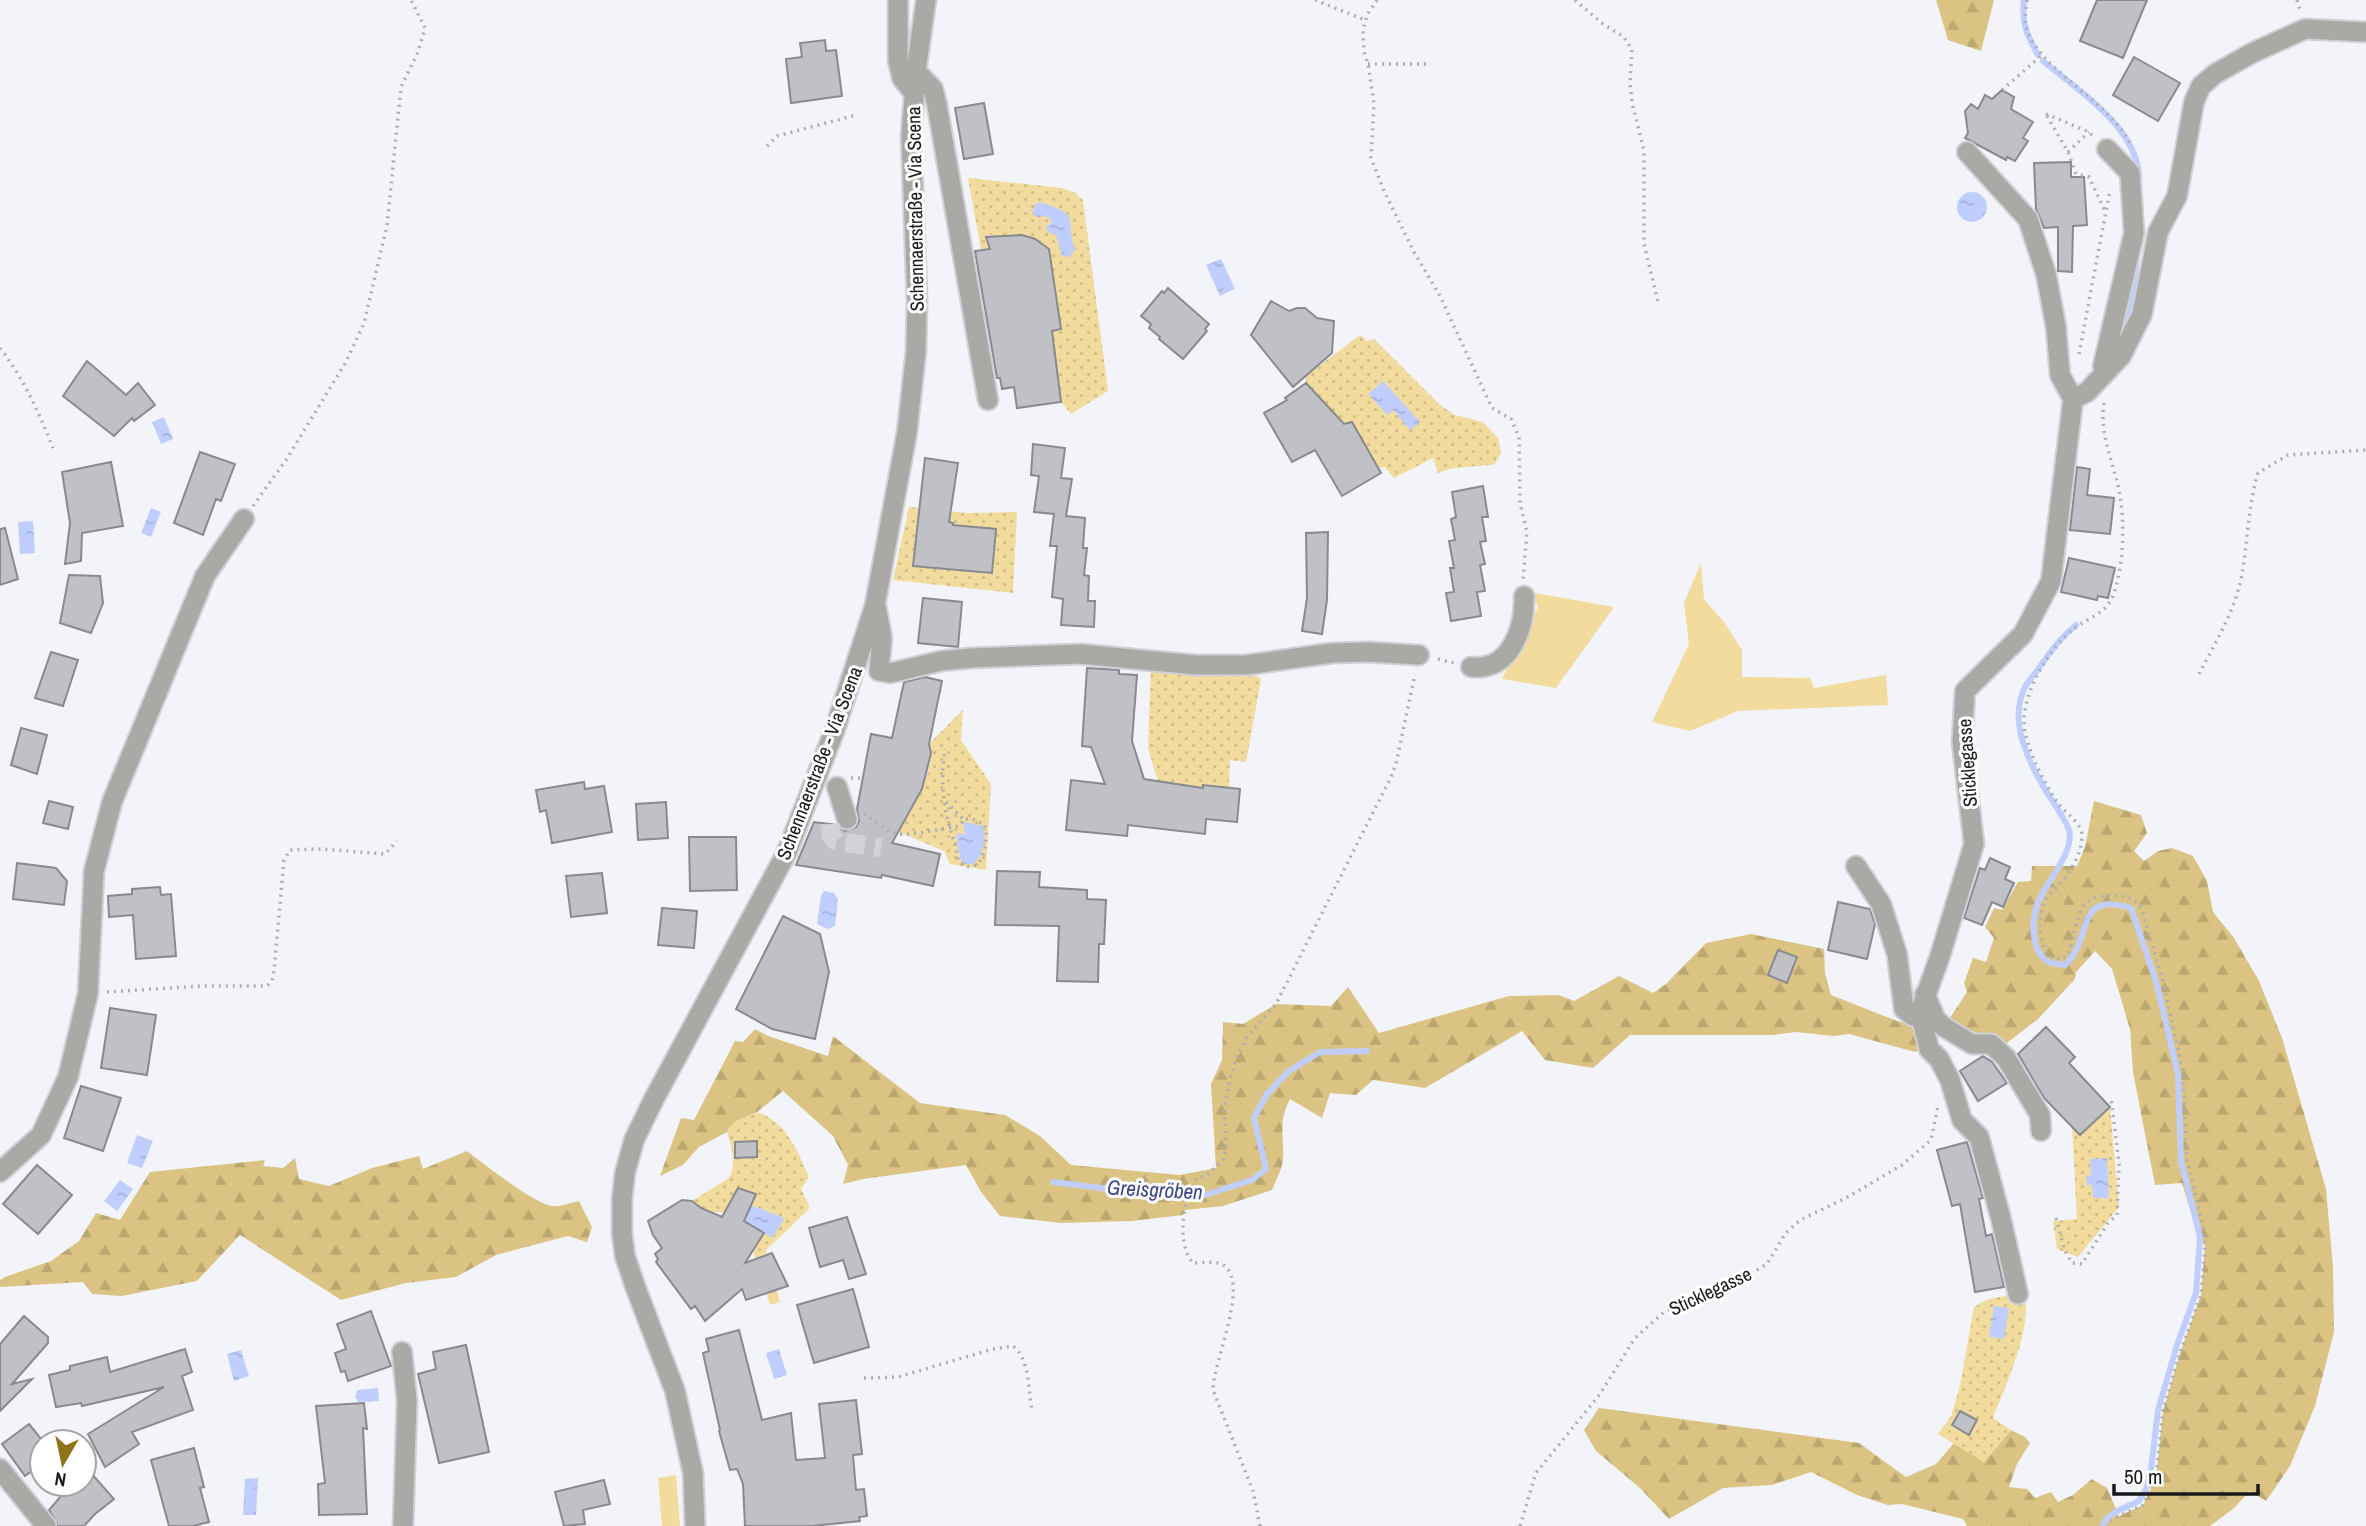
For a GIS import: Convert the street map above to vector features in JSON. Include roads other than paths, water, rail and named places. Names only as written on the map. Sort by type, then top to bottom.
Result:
[{"type":"street","points":[[898,0],[898,60],[902,78],[914,93]]},
{"type":"street","name":"Schennaerstraße - Via Scena","points":[[695,1526],[693,1473],[675,1391],[625,1256],[622,1227],[625,1173],[634,1140],[654,1099],[787,852],[834,732],[875,605],[907,432],[916,351],[917,300],[911,168],[914,93],[926,0]]},
{"type":"street","points":[[1967,152],[2028,219],[2046,274],[2056,327],[2060,372],[2073,399],[2087,392],[2121,356],[2142,314],[2158,232],[2177,196],[2194,102],[2201,86],[2215,74],[2252,53],[2305,29],[2366,32]]},
{"type":"street","points":[[916,71],[933,89],[937,105],[988,400]]},
{"type":"street","points":[[2107,149],[2130,173],[2134,233],[2103,366],[2110,367]]},
{"type":"street","name":"Sticklegasse","points":[[1922,1010],[1974,844],[1962,743],[1965,691],[2023,634],[2051,581],[2073,399]]},
{"type":"street","points":[[0,1172],[41,1135],[68,1077],[88,993],[94,871],[113,802],[205,576],[244,519]]},
{"type":"street","points":[[1471,667],[1494,665],[1505,656],[1519,633],[1524,596]]},
{"type":"street","name":"Schennaerstraße - Via Scena","points":[[875,605],[882,638],[878,671],[890,673],[941,661],[1080,654],[1196,665],[1246,665],[1332,653],[1419,654]]},
{"type":"street","points":[[837,787],[852,814]]},
{"type":"street","points":[[1856,866],[1881,904],[1897,954],[1905,1009],[1913,1016],[1922,1010]]},
{"type":"street","points":[[1922,1010],[1961,1038],[1977,1045],[1991,1044],[2006,1058],[2040,1115],[2041,1131]]},
{"type":"street","points":[[1922,1010],[1934,1054],[1950,1080],[1962,1120],[1979,1137],[2018,1294]]},
{"type":"street","points":[[402,1352],[407,1401],[403,1526]]},
{"type":"street","points":[[0,1469],[46,1526]]},
{"type":"water","points":[[1972,192],[1983,196],[1987,207],[1983,218],[1972,222],[1961,218],[1957,207],[1961,196]]},
{"type":"water","points":[[1040,202],[1062,211],[1070,218],[1075,250],[1069,257],[1062,256],[1056,235],[1048,232],[1046,227],[1051,223],[1050,218],[1039,218],[1032,213],[1035,204]]},
{"type":"water","points":[[1221,259],[1235,289],[1220,296],[1206,265]]},
{"type":"water","points":[[1383,381],[1420,422],[1410,430],[1393,410],[1387,415],[1368,394]]},
{"type":"water","points":[[164,417],[173,439],[161,444],[152,422]]},
{"type":"water","points":[[151,508],[161,512],[151,537],[141,533]]},
{"type":"water","points":[[33,521],[35,553],[20,554],[18,522]]},
{"type":"water","points":[[965,822],[983,826],[984,831],[982,852],[973,864],[965,864],[960,859],[957,833],[966,834],[963,827]]},
{"type":"water","points":[[824,891],[834,893],[838,899],[835,926],[827,929],[817,924]]},
{"type":"water","points":[[137,1135],[153,1141],[142,1168],[127,1163]]},
{"type":"water","points":[[2107,1158],[2109,1198],[2093,1198],[2092,1185],[2087,1185],[2086,1176],[2091,1175],[2090,1159]]},
{"type":"water","points":[[120,1180],[133,1189],[117,1211],[104,1201]]},
{"type":"water","points":[[742,1202],[785,1218],[772,1238],[736,1216]]},
{"type":"water","points":[[1994,1306],[2009,1308],[2004,1339],[1989,1337]]},
{"type":"water","points":[[779,1349],[787,1375],[774,1379],[766,1353]]},
{"type":"water","points":[[241,1350],[249,1376],[234,1381],[227,1354]]},
{"type":"water","points":[[378,1388],[379,1401],[358,1402],[355,1397],[358,1390]]},
{"type":"water","points":[[258,1478],[256,1515],[243,1515],[245,1479]]},
{"type":"waterway","points":[[2024,0],[2026,29],[2038,55]]},
{"type":"waterway","points":[[2043,61],[2092,100],[2121,132],[2132,149],[2138,168],[2139,188]]},
{"type":"waterway","points":[[2124,329],[2131,309],[2137,257]]},
{"type":"waterway","points":[[2076,625],[2057,644],[2027,684],[2020,699],[2019,724],[2025,749],[2067,825],[2070,838],[2065,856],[2037,905],[2035,942],[2038,950],[2050,963],[2065,965],[2074,954],[2092,911],[2100,906],[2113,904],[2131,908],[2156,981],[2178,1074],[2181,1161],[2200,1237],[2196,1293],[2158,1410],[2147,1487],[2139,1501],[2115,1512],[2105,1520],[2103,1526]]},
{"type":"waterway","name":"Greisgröben","points":[[1053,1182],[1125,1191],[1205,1195],[1252,1180],[1266,1169],[1254,1118],[1267,1094],[1289,1071],[1320,1052],[1367,1051]]},
{"type":"tunnel","points":[[830,824],[831,835],[836,841],[881,848]]}]
